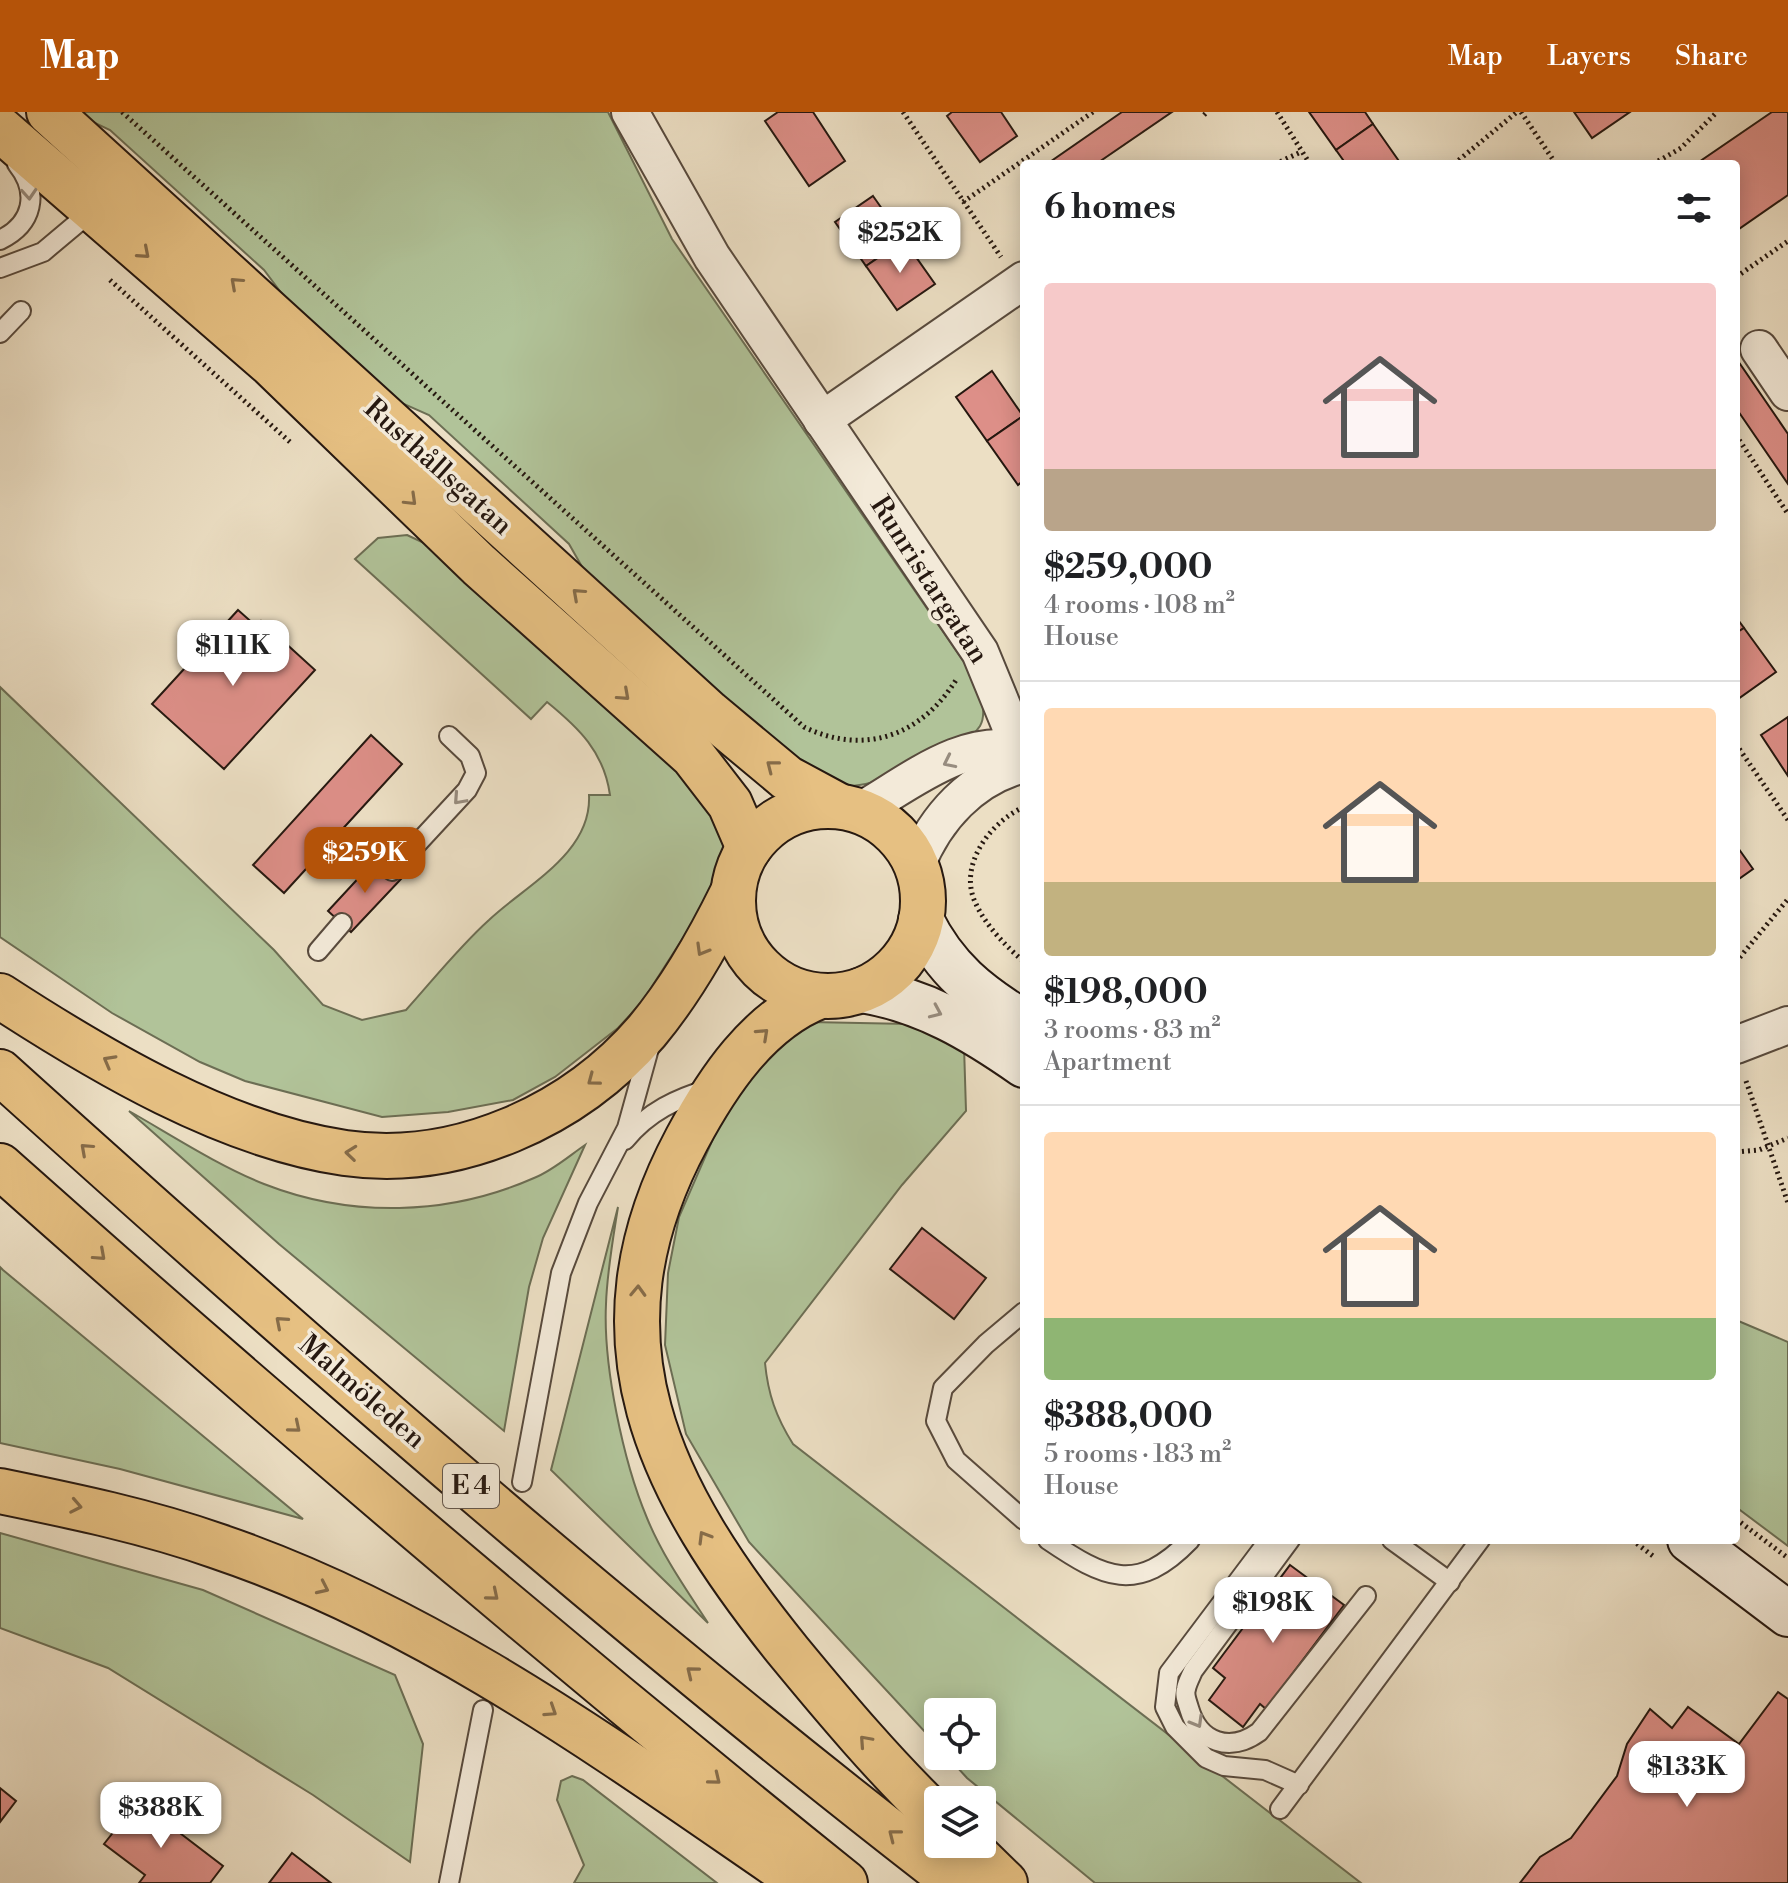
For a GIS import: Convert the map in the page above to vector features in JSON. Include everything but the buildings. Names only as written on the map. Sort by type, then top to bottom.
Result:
[{"type":"main road","name":"Rusthållsgatan","points":[[49,112],[709,713],[787,778],[835,809]]},
{"type":"main road","name":"Rusthållsgatan","points":[[0,129],[270,363],[479,565],[693,756],[730,804],[749,848]]},
{"type":"main road","points":[[0,996],[120,1067],[258,1131],[345,1153],[389,1156],[429,1154],[482,1141],[534,1119],[614,1065],[667,1005],[733,892],[749,848],[765,830],[785,816],[835,809],[883,824],[903,843],[916,866],[922,892],[921,920],[913,942],[900,963],[883,979],[862,990]]},
{"type":"main road","points":[[733,892],[734,919],[744,945],[759,968],[787,987],[820,996]]},
{"type":"main road","points":[[921,920],[955,973],[979,995],[1020,1021]]},
{"type":"main road","points":[[924,1803],[825,1696],[712,1550],[666,1464],[645,1401],[638,1338],[638,1284],[643,1254],[674,1162],[719,1085],[763,1033],[791,1011],[820,996],[862,990],[893,995],[977,1032],[1020,1062]]},
{"type":"main road","name":"Malmöleden","points":[[0,1072],[266,1309],[634,1625],[956,1883]]},
{"type":"main road","name":"E 4","points":[[0,1166],[246,1385],[587,1675],[845,1883]]},
{"type":"main road","points":[[0,1491],[97,1511],[217,1546],[318,1585],[432,1641],[548,1709],[803,1883]]},
{"type":"main road","points":[[1695,1544],[1788,1614]]},
{"type":"main road","points":[[979,1858],[1005,1883]]},
{"type":"street","name":"Runristargatan","points":[[630,112],[712,257],[975,645],[1010,725],[1019,758]]},
{"type":"street","points":[[822,420],[1020,283]]},
{"type":"street","points":[[1759,349],[1788,392]]},
{"type":"street","points":[[835,809],[968,753],[1002,746],[1019,758],[974,788],[942,818],[916,866]]},
{"type":"street","points":[[1740,1043],[1788,1025]]},
{"type":"lane","points":[[0,143],[27,177],[32,196],[28,217],[13,242],[8,266]]},
{"type":"lane","points":[[8,266],[43,252],[93,210]]},
{"type":"lane","points":[[0,240],[21,228]]},
{"type":"lane","points":[[0,333],[21,311]]},
{"type":"lane","points":[[392,871],[467,790],[476,773],[470,756],[449,736]]},
{"type":"lane","points":[[318,951],[342,923]]},
{"type":"lane","points":[[522,1482],[561,1273],[588,1203],[627,1128],[646,1056],[667,1005]]},
{"type":"lane","points":[[614,1155],[638,1124],[654,1112],[674,1099],[719,1085]]},
{"type":"lane","points":[[1020,1315],[986,1344],[943,1388],[936,1421],[956,1460],[1020,1516]]},
{"type":"lane","points":[[1054,1544],[1093,1568],[1129,1578],[1154,1570],[1185,1544]]},
{"type":"lane","points":[[1266,1544],[1169,1673],[1165,1707],[1175,1727],[1206,1758],[1224,1766],[1265,1770],[1299,1785]]},
{"type":"lane","points":[[1287,1544],[1193,1671],[1185,1692],[1192,1716],[1203,1733],[1221,1744],[1244,1743],[1259,1732],[1366,1596]]},
{"type":"lane","points":[[1398,1544],[1450,1582]]},
{"type":"lane","points":[[1280,1809],[1477,1544]]},
{"type":"lane","points":[[449,1883],[483,1710]]},
{"type":"path","points":[[122,112],[804,727],[827,738],[850,742],[873,741],[898,734],[937,707],[975,645]]},
{"type":"path","points":[[903,112],[1020,281]]},
{"type":"path","points":[[1024,160],[1093,112]]},
{"type":"path","points":[[1277,112],[1307,160]]},
{"type":"path","points":[[1459,160],[1519,112],[1553,160]]},
{"type":"path","points":[[1660,160],[1681,148],[1717,112]]},
{"type":"path","points":[[1284,160],[1301,152]]},
{"type":"path","points":[[963,202],[1020,163]]},
{"type":"path","points":[[1740,274],[1788,241]]},
{"type":"path","points":[[1740,441],[1788,514]]},
{"type":"path","points":[[1740,750],[1788,820]]},
{"type":"path","points":[[1020,810],[988,833],[976,858],[971,882],[976,904],[997,935],[1020,958]]},
{"type":"path","points":[[1740,957],[1788,899]]},
{"type":"path","points":[[1746,1081],[1788,1203]]},
{"type":"path","points":[[1740,1151],[1788,1138]]},
{"type":"path","points":[[1740,1522],[1788,1558]]},
{"type":"green space","points":[[72,112],[608,112],[672,239],[975,678],[983,708],[980,726],[971,736],[937,757],[872,783],[841,785],[803,765],[593,586],[569,544],[429,415],[397,401],[312,334],[264,270],[110,130]]},
{"type":"green space","points":[[407,535],[439,550],[690,775],[726,837],[722,866],[706,902],[642,1002],[618,1028],[555,1077],[513,1100],[448,1112],[382,1117],[245,1081],[200,1062],[112,1013],[0,937],[0,687],[274,950],[323,1005],[362,1020],[406,1010],[478,930],[568,851],[580,834],[587,816],[589,795],[610,795],[596,754],[570,721],[547,702],[531,719],[355,559],[378,538]]},
{"type":"green space","points":[[810,1022],[909,1024],[964,1046],[966,1111],[902,1185],[765,1363],[774,1405],[793,1444],[1361,1883],[1095,1883],[996,1802],[996,1786],[977,1786],[960,1770],[996,1770],[996,1698],[924,1698],[924,1731],[749,1542],[686,1434],[665,1345],[668,1273],[679,1217],[725,1111],[762,1059]]},
{"type":"green space","points":[[129,1111],[212,1159],[264,1184],[331,1203],[365,1207],[434,1206],[501,1191],[547,1171],[585,1145],[543,1238],[529,1287],[504,1431],[279,1244]]},
{"type":"green space","points":[[618,1207],[606,1304],[608,1355],[616,1412],[638,1495],[653,1532],[708,1623],[551,1470]]},
{"type":"green space","points":[[0,1267],[303,1519],[120,1469],[0,1443]]},
{"type":"green space","points":[[1740,1322],[1788,1342],[1788,1546],[1740,1510]]},
{"type":"green space","points":[[0,1533],[203,1590],[395,1675],[423,1744],[410,1862],[313,1795],[108,1668],[0,1628]]},
{"type":"green space","points":[[572,1776],[583,1780],[717,1883],[574,1883],[584,1865],[557,1800],[561,1781]]}]
